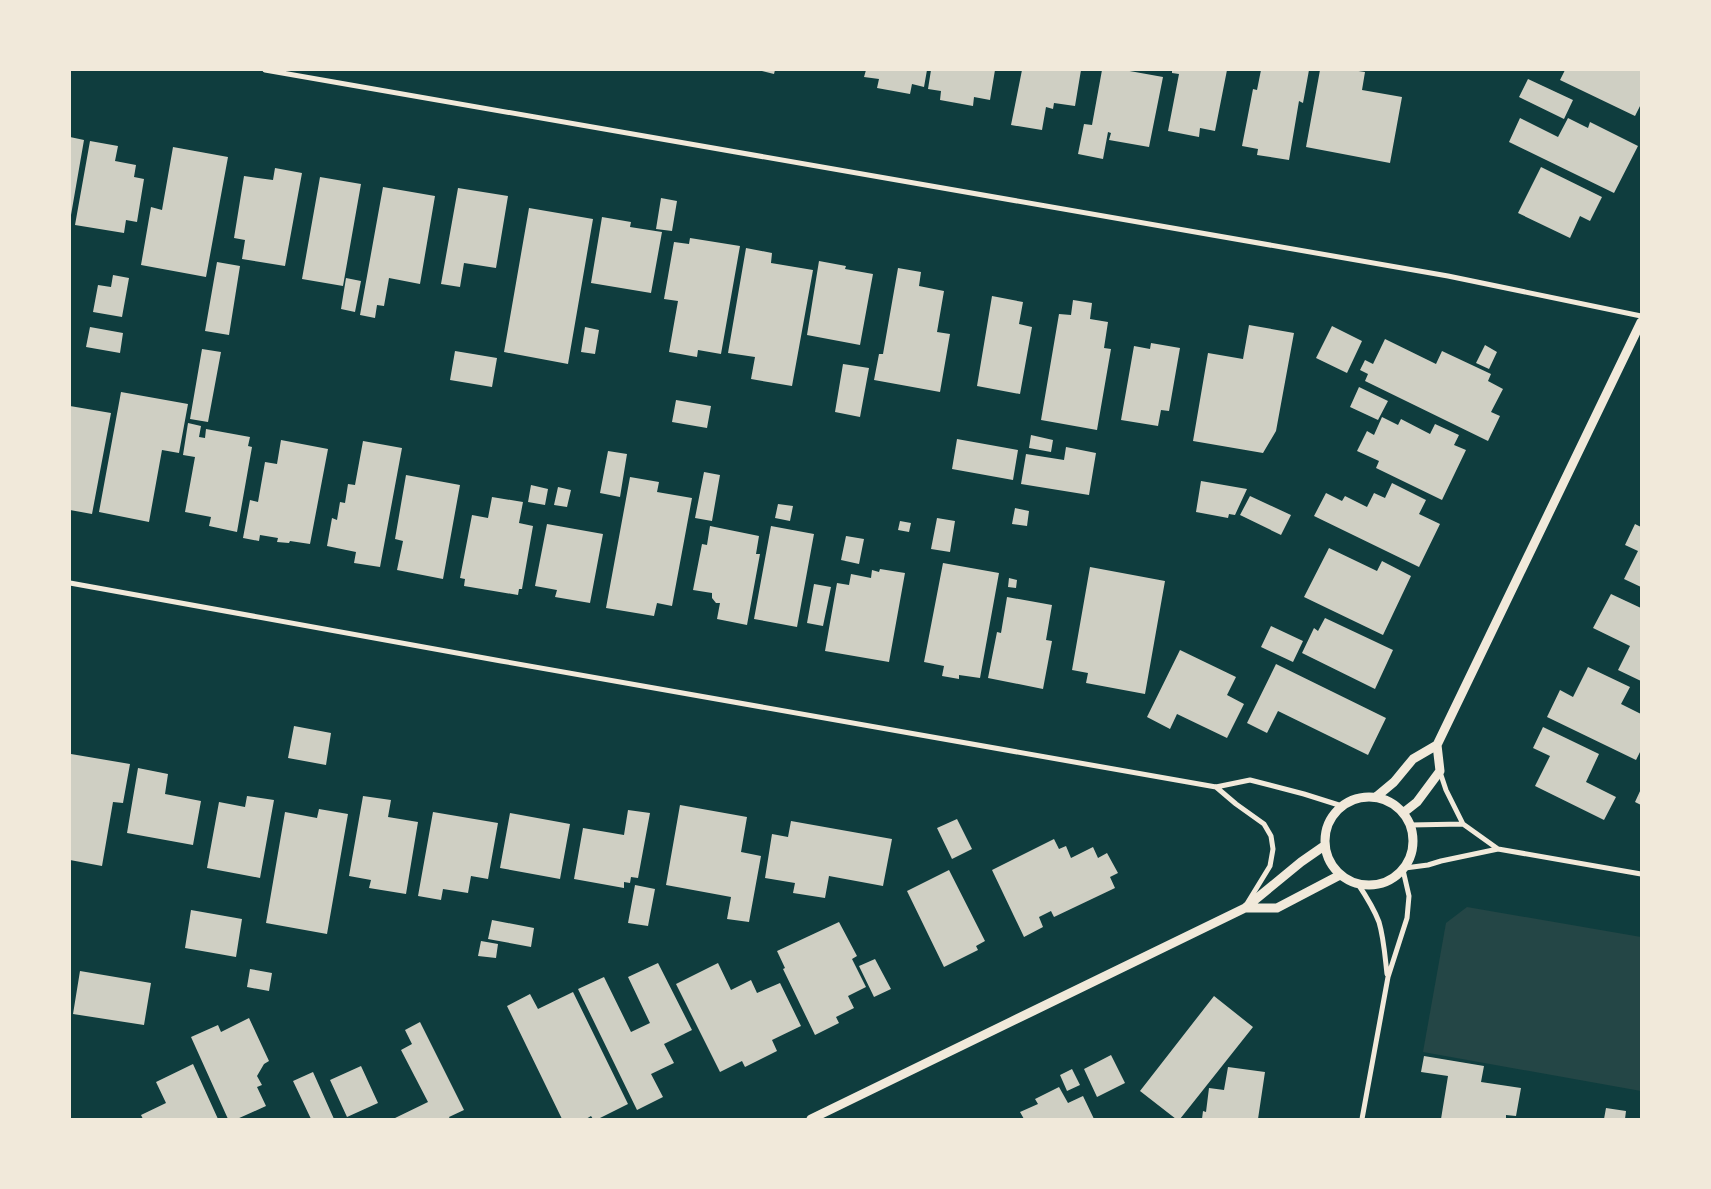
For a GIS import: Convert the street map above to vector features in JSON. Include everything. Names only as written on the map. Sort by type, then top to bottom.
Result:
[{"type":"street","points":[[265,70],[1438,275],[1641,316]]},
{"type":"street","points":[[1498,849],[1463,824],[1446,790],[1440,771],[1437,745],[1641,322]]},
{"type":"street","points":[[70,583],[1216,787],[1250,780],[1342,806]]},
{"type":"street","points":[[1376,797],[1394,782],[1413,759],[1437,745]]},
{"type":"street","points":[[1404,814],[1417,802],[1440,771]]},
{"type":"street","points":[[1216,787],[1264,824],[1271,836],[1273,849],[1270,866],[1245,908]]},
{"type":"street","points":[[1376,797],[1391,803],[1404,814],[1413,836],[1413,848],[1404,869],[1396,877],[1378,885],[1358,884],[1340,875],[1330,862],[1324,846],[1326,831],[1332,817],[1342,806],[1358,799],[1376,797]]},
{"type":"street","points":[[1410,825],[1463,824]]},
{"type":"street","points":[[811,1119],[1245,908],[1324,846]]},
{"type":"street","points":[[1404,869],[1428,866],[1441,861],[1498,849],[1641,874]]},
{"type":"street","points":[[1362,1119],[1388,976],[1407,918],[1409,896],[1404,869]]},
{"type":"street","points":[[1245,908],[1277,908],[1340,875]]},
{"type":"street","points":[[1358,884],[1379,921],[1384,942],[1388,976]]},
{"type":"shaded area","points":[[1467,907],[1641,937],[1641,1091],[1423,1052],[1446,923]]},
{"type":"building","points":[[758,70],[775,70],[774,74]]},
{"type":"building","points":[[866,70],[927,70],[924,87],[912,84],[910,94],[877,88],[879,79],[864,77]]},
{"type":"building","points":[[931,70],[995,70],[990,100],[974,97],[973,106],[940,100],[941,91],[928,89]]},
{"type":"building","points":[[1022,70],[1081,70],[1075,106],[1054,103],[1053,109],[1046,107],[1042,130],[1011,125]]},
{"type":"building","points":[[1102,70],[1124,70],[1163,77],[1149,147],[1109,140],[1111,133],[1108,132],[1103,159],[1078,154],[1084,124],[1092,125]]},
{"type":"building","points":[[1172,70],[1227,70],[1215,131],[1200,128],[1199,137],[1168,131],[1179,74],[1172,73]]},
{"type":"building","points":[[1261,70],[1309,70],[1303,103],[1299,101],[1289,160],[1257,155],[1258,149],[1242,146],[1253,89],[1257,90]]},
{"type":"building","points":[[1320,70],[1365,72],[1362,90],[1402,97],[1390,163],[1306,147]]},
{"type":"building","points":[[1565,70],[1641,70],[1641,104],[1635,116],[1560,80]]},
{"type":"building","points":[[1528,79],[1573,100],[1564,119],[1519,97]]},
{"type":"building","points":[[1520,118],[1558,137],[1568,118],[1588,128],[1590,122],[1638,146],[1614,193],[1509,142]]},
{"type":"building","points":[[70,137],[84,140],[71,215],[70,214]]},
{"type":"building","points":[[90,141],[118,146],[115,161],[136,165],[134,177],[144,179],[137,222],[126,220],[124,233],[75,225]]},
{"type":"building","points":[[173,147],[228,157],[206,277],[141,265],[151,207],[162,210]]},
{"type":"building","points":[[1541,167],[1602,197],[1590,221],[1580,216],[1570,238],[1518,213]]},
{"type":"building","points":[[275,168],[302,173],[285,266],[242,259],[245,240],[234,238],[244,176],[273,180]]},
{"type":"building","points":[[320,177],[361,184],[343,286],[302,279]]},
{"type":"building","points":[[383,187],[435,196],[420,284],[389,278],[384,306],[377,305],[375,318],[360,315]]},
{"type":"building","points":[[458,188],[508,196],[496,268],[464,263],[460,287],[441,284]]},
{"type":"building","points":[[661,198],[677,201],[672,231],[656,229]]},
{"type":"building","points":[[529,208],[593,219],[568,364],[504,352]]},
{"type":"building","points":[[602,217],[631,222],[630,227],[662,232],[651,293],[591,283]]},
{"type":"building","points":[[690,238],[740,246],[721,354],[698,350],[697,357],[669,352],[678,301],[664,299],[674,242],[689,244]]},
{"type":"building","points":[[746,248],[772,253],[771,263],[813,270],[792,386],[751,379],[755,357],[728,353]]},
{"type":"building","points":[[819,261],[846,266],[845,269],[873,274],[860,345],[807,335]]},
{"type":"building","points":[[217,262],[240,266],[229,335],[205,331]]},
{"type":"building","points":[[898,268],[921,272],[919,286],[944,291],[937,332],[950,334],[940,392],[874,380],[879,354],[883,354]]},
{"type":"building","points":[[113,275],[129,278],[122,317],[93,312],[98,285],[111,287]]},
{"type":"building","points":[[346,278],[361,281],[355,312],[341,309]]},
{"type":"building","points":[[992,296],[1023,302],[1019,324],[1032,327],[1020,394],[977,386]]},
{"type":"building","points":[[1073,300],[1092,303],[1090,319],[1108,322],[1104,348],[1111,349],[1097,430],[1041,420],[1059,314],[1071,315]]},
{"type":"building","points":[[1249,325],[1294,333],[1276,431],[1263,453],[1193,441],[1208,353],[1243,359]]},
{"type":"building","points":[[1332,326],[1362,341],[1347,373],[1316,358]]},
{"type":"building","points":[[90,327],[123,333],[120,353],[86,347]]},
{"type":"building","points":[[585,327],[599,330],[595,354],[581,352]]},
{"type":"building","points":[[1385,339],[1436,364],[1442,351],[1491,374],[1488,381],[1503,389],[1491,412],[1500,416],[1488,441],[1365,381],[1368,374],[1360,370],[1365,360],[1373,364]]},
{"type":"building","points":[[1151,343],[1180,348],[1169,411],[1161,410],[1158,426],[1121,420],[1134,346],[1150,349]]},
{"type":"building","points":[[1485,345],[1497,352],[1489,369],[1476,363]]},
{"type":"building","points":[[202,349],[221,352],[208,422],[190,419]]},
{"type":"building","points":[[455,351],[497,358],[492,387],[450,380]]},
{"type":"building","points":[[843,364],[869,368],[860,417],[835,412]]},
{"type":"building","points":[[1359,387],[1388,401],[1378,420],[1350,407]]},
{"type":"building","points":[[121,392],[188,404],[179,453],[162,450],[149,522],[99,512]]},
{"type":"building","points":[[676,400],[711,406],[707,428],[672,422]]},
{"type":"building","points":[[70,406],[111,413],[92,514],[70,510]]},
{"type":"building","points":[[1382,417],[1398,425],[1401,419],[1430,434],[1435,424],[1459,435],[1454,445],[1466,450],[1442,500],[1376,468],[1379,461],[1357,451],[1367,431],[1374,435]]},
{"type":"building","points":[[188,423],[201,426],[199,437],[205,438],[206,429],[250,437],[248,446],[252,447],[237,532],[209,526],[211,517],[185,512],[195,457],[183,455]]},
{"type":"building","points":[[1031,435],[1053,440],[1051,452],[1029,448]]},
{"type":"building","points":[[957,439],[1018,450],[1013,480],[952,469]]},
{"type":"building","points":[[281,440],[328,449],[310,544],[290,541],[289,543],[277,542],[278,538],[260,535],[259,541],[243,538],[250,500],[258,502],[265,462],[277,464]]},
{"type":"building","points":[[363,441],[402,448],[380,567],[354,563],[356,552],[327,546],[332,518],[337,520],[340,502],[345,503],[348,484],[355,485]]},
{"type":"building","points":[[1066,447],[1096,453],[1089,495],[1021,484],[1026,454],[1064,460]]},
{"type":"building","points":[[608,451],[627,454],[620,497],[600,493]]},
{"type":"building","points":[[704,472],[720,475],[712,521],[695,518]]},
{"type":"building","points":[[406,475],[460,485],[443,579],[397,570],[403,541],[395,539]]},
{"type":"building","points":[[630,477],[659,482],[657,492],[692,498],[672,606],[657,603],[654,616],[606,608]]},
{"type":"building","points":[[1201,481],[1247,489],[1235,515],[1229,514],[1228,518],[1196,512]]},
{"type":"building","points":[[1392,483],[1426,500],[1419,514],[1440,524],[1419,567],[1314,516],[1326,493],[1342,501],[1345,496],[1367,507],[1374,493],[1385,498]]},
{"type":"building","points":[[531,485],[548,489],[545,505],[528,502]]},
{"type":"building","points":[[558,487],[571,490],[567,507],[554,505]]},
{"type":"building","points":[[1250,496],[1291,515],[1281,535],[1240,515]]},
{"type":"building","points":[[492,497],[523,502],[519,523],[533,526],[522,589],[519,589],[518,595],[464,586],[465,579],[460,578],[472,515],[488,518]]},
{"type":"building","points":[[778,504],[793,506],[790,521],[775,518]]},
{"type":"building","points":[[1015,508],[1029,511],[1027,526],[1012,524]]},
{"type":"building","points":[[937,518],[955,521],[950,552],[931,549]]},
{"type":"building","points":[[900,521],[911,523],[909,532],[898,530]]},
{"type":"building","points":[[547,524],[603,534],[590,603],[555,597],[557,590],[535,586]]},
{"type":"building","points":[[1635,524],[1641,527],[1641,587],[1624,579],[1638,551],[1625,545]]},
{"type":"building","points":[[710,526],[759,536],[756,554],[760,554],[747,625],[717,619],[720,603],[716,603],[712,598],[712,593],[693,590],[702,544],[707,545]]},
{"type":"building","points":[[771,526],[814,534],[797,627],[754,619]]},
{"type":"building","points":[[846,536],[864,539],[859,564],[841,560]]},
{"type":"building","points":[[1329,548],[1377,571],[1382,561],[1411,576],[1383,635],[1304,597]]},
{"type":"building","points":[[943,563],[999,573],[980,678],[959,675],[959,679],[942,676],[944,666],[924,662]]},
{"type":"building","points":[[1090,567],[1165,581],[1145,694],[1086,683],[1088,673],[1072,670]]},
{"type":"building","points":[[880,569],[905,573],[889,662],[825,651],[837,583],[849,585],[851,574],[871,578],[872,570],[879,572]]},
{"type":"building","points":[[1009,578],[1017,580],[1016,588],[1008,587]]},
{"type":"building","points":[[814,584],[831,587],[823,626],[807,623]]},
{"type":"building","points":[[1611,594],[1641,608],[1641,681],[1618,670],[1630,646],[1593,628]]},
{"type":"building","points":[[1007,597],[1052,605],[1046,640],[1052,641],[1043,689],[988,678],[997,632],[1001,633]]},
{"type":"building","points":[[1325,618],[1393,650],[1375,689],[1302,653],[1314,628],[1318,631]]},
{"type":"building","points":[[1271,626],[1303,641],[1293,662],[1261,647]]},
{"type":"building","points":[[1180,650],[1236,677],[1227,695],[1244,704],[1227,738],[1177,714],[1170,729],[1147,717]]},
{"type":"building","points":[[1276,664],[1386,718],[1368,755],[1278,711],[1267,733],[1247,723]]},
{"type":"building","points":[[1588,667],[1630,687],[1621,704],[1641,714],[1641,750],[1636,760],[1547,717],[1560,690],[1573,697]]},
{"type":"building","points":[[294,726],[331,733],[326,765],[288,758]]},
{"type":"building","points":[[1543,727],[1599,754],[1586,782],[1616,797],[1604,820],[1535,786],[1550,756],[1533,748]]},
{"type":"building","points":[[71,754],[130,764],[123,803],[113,802],[102,866],[70,860]]},
{"type":"building","points":[[138,768],[168,774],[165,794],[201,801],[193,845],[127,833]]},
{"type":"building","points":[[1641,789],[1641,805],[1635,802]]},
{"type":"building","points":[[247,796],[274,800],[260,878],[207,868],[219,802],[245,807]]},
{"type":"building","points":[[363,796],[391,800],[388,817],[418,822],[406,894],[369,888],[371,880],[349,876]]},
{"type":"building","points":[[680,805],[747,817],[741,852],[761,856],[749,922],[727,919],[731,897],[666,885]]},
{"type":"building","points":[[319,809],[348,814],[327,934],[266,923],[285,812],[317,818]]},
{"type":"building","points":[[628,810],[650,813],[638,878],[631,877],[630,883],[624,882],[624,888],[574,879],[583,828],[624,835]]},
{"type":"building","points":[[433,812],[498,823],[488,879],[471,876],[468,893],[443,889],[441,900],[418,896]]},
{"type":"building","points":[[510,813],[570,824],[560,879],[500,868]]},
{"type":"building","points":[[957,819],[972,849],[952,859],[937,828]]},
{"type":"building","points":[[791,821],[892,839],[883,886],[829,876],[825,898],[793,893],[795,883],[765,878],[772,834],[788,837]]},
{"type":"building","points":[[1054,839],[1059,849],[1066,846],[1071,858],[1093,847],[1098,858],[1107,853],[1118,873],[1110,877],[1115,888],[1054,917],[1051,911],[1039,917],[1043,927],[1024,937],[992,870]]},
{"type":"building","points":[[949,870],[985,941],[976,946],[978,950],[944,967],[907,891]]},
{"type":"building","points":[[635,885],[655,889],[648,926],[628,923]]},
{"type":"building","points":[[191,910],[242,919],[236,957],[185,948]]},
{"type":"building","points":[[492,920],[534,928],[531,947],[488,939]]},
{"type":"building","points":[[839,922],[857,956],[852,959],[866,987],[848,996],[854,1008],[836,1017],[839,1023],[815,1035],[783,969],[785,968],[777,951]]},
{"type":"building","points":[[481,941],[498,944],[496,958],[478,956]]},
{"type":"building","points":[[875,959],[891,989],[874,997],[859,966]]},
{"type":"building","points":[[658,963],[692,1030],[664,1044],[674,1063],[651,1074],[663,1097],[637,1110],[578,989],[604,977],[631,1032],[650,1023],[628,977]]},
{"type":"building","points":[[718,963],[731,990],[751,980],[757,993],[780,983],[801,1026],[772,1040],[777,1051],[745,1067],[742,1061],[720,1072],[676,984]]},
{"type":"building","points":[[250,969],[272,973],[269,991],[247,987]]},
{"type":"building","points":[[80,971],[151,983],[144,1025],[73,1014]]},
{"type":"building","points":[[573,992],[628,1104],[598,1119],[593,1119],[591,1116],[586,1119],[562,1119],[507,1006],[530,994],[538,1009]]},
{"type":"building","points":[[1214,996],[1253,1027],[1180,1119],[1176,1119],[1140,1091]]},
{"type":"building","points":[[249,1018],[269,1061],[264,1064],[257,1076],[262,1085],[257,1087],[266,1106],[237,1119],[228,1119],[191,1037],[218,1025],[221,1032]]},
{"type":"building","points":[[420,1022],[464,1110],[449,1117],[450,1119],[393,1119],[428,1102],[401,1050],[412,1044],[405,1030]]},
{"type":"building","points":[[1111,1055],[1125,1083],[1097,1097],[1084,1069]]},
{"type":"building","points":[[1424,1056],[1484,1066],[1481,1082],[1521,1088],[1516,1116],[1506,1115],[1506,1119],[1441,1119],[1448,1076],[1421,1072]]},
{"type":"building","points":[[193,1064],[218,1119],[143,1119],[141,1115],[166,1103],[156,1082]]},
{"type":"building","points":[[361,1066],[378,1103],[347,1117],[330,1080]]},
{"type":"building","points":[[1228,1067],[1265,1072],[1258,1119],[1202,1119],[1203,1111],[1206,1112],[1209,1088],[1224,1090]]},
{"type":"building","points":[[1072,1069],[1080,1085],[1067,1091],[1060,1075]]},
{"type":"building","points":[[313,1072],[334,1119],[311,1119],[293,1081]]},
{"type":"building","points":[[1059,1087],[1068,1103],[1083,1096],[1094,1119],[1024,1119],[1020,1112],[1038,1104],[1035,1099]]},
{"type":"building","points":[[1606,1108],[1626,1111],[1625,1119],[1604,1119]]}]
